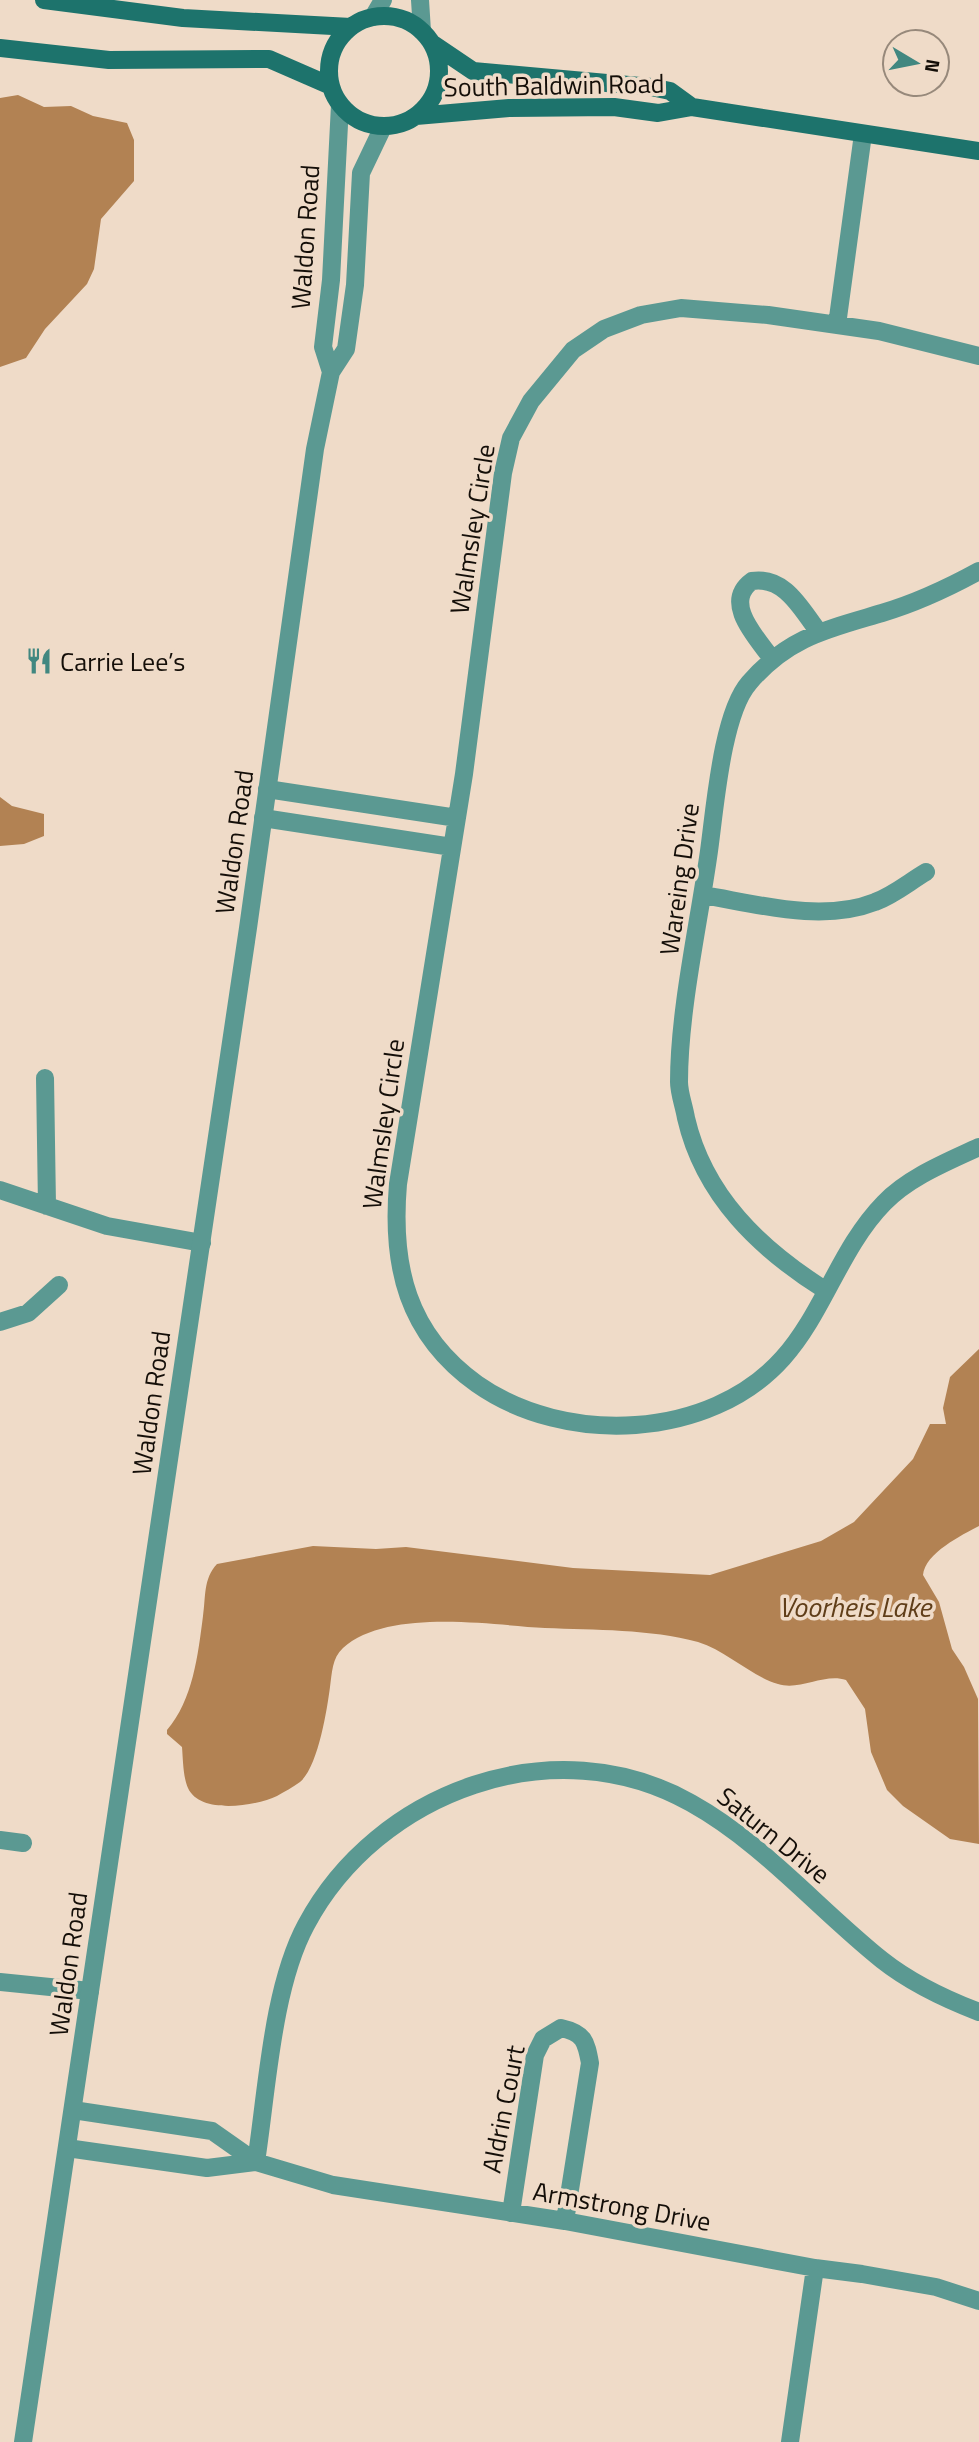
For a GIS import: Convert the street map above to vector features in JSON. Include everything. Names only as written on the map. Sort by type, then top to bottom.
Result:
[{"type":"main road","points":[[44,0],[183,18],[351,27]]},
{"type":"main road","points":[[373,17],[398,17],[428,38],[438,58],[437,88],[430,102],[408,121],[383,127],[365,123],[340,105],[331,86],[329,62],[334,47],[351,27],[373,17]]},
{"type":"main road","name":"South Baldwin Road","points":[[428,38],[473,71],[651,87],[670,91],[692,107]]},
{"type":"main road","points":[[0,48],[109,60],[269,59],[331,86]]},
{"type":"main road","name":"South Baldwin Road","points":[[416,116],[509,108],[614,107],[658,113],[692,107],[979,151]]},
{"type":"street","points":[[373,17],[383,0]]},
{"type":"street","points":[[420,0],[428,38]]},
{"type":"street","name":"Waldon Road","points":[[331,372],[323,347],[331,280],[340,105]]},
{"type":"street","name":"Waldon Road","points":[[23,2442],[202,1243],[311,473],[331,372],[346,349],[361,173],[383,127]]},
{"type":"street","points":[[836,325],[863,134]]},
{"type":"street","name":"Walmsley Circle","points":[[979,356],[929,342],[836,325],[733,311],[681,308],[641,315],[604,329],[573,350],[531,401],[511,438],[503,473],[457,818],[398,1184],[394,1227],[402,1280],[413,1310],[437,1347],[466,1376],[498,1399],[530,1412],[585,1423],[629,1425],[702,1413],[754,1385],[797,1341],[862,1229],[886,1201],[927,1172],[979,1147]]},
{"type":"street","name":"Wareing Drive","points":[[825,1290],[795,1271],[756,1239],[724,1202],[707,1174],[689,1131],[679,1084],[703,895],[730,722],[747,685],[772,659],[818,631],[936,594],[979,571]]},
{"type":"street","points":[[772,659],[745,621],[740,609],[741,594],[752,582],[771,582],[782,587],[818,631]]},
{"type":"street","points":[[267,789],[457,818]]},
{"type":"street","points":[[263,818],[452,846]]},
{"type":"street","points":[[703,895],[792,910],[838,909],[872,904],[926,873]]},
{"type":"street","points":[[45,1079],[47,1206]]},
{"type":"street","points":[[0,1190],[128,1231],[202,1243]]},
{"type":"street","points":[[0,1322],[28,1313],[59,1285]]},
{"type":"street","name":"Saturn Drive","points":[[256,2162],[278,2015],[292,1959],[305,1926],[329,1888],[358,1853],[389,1827],[430,1802],[461,1788],[515,1773],[581,1770],[622,1776],[661,1787],[723,1823],[759,1849],[883,1961],[929,1991],[979,2012]]},
{"type":"street","points":[[0,1840],[23,1843]]},
{"type":"street","points":[[0,1982],[90,1991]]},
{"type":"street","name":"Aldrin Court","points":[[511,2213],[535,2055],[543,2039],[561,2028],[577,2032],[586,2041],[590,2063],[565,2221]]},
{"type":"street","name":"Armstrong Drive","points":[[72,2110],[212,2131],[256,2162],[333,2185],[565,2221],[815,2268],[936,2287],[979,2301]]},
{"type":"street","name":"Armstrong Drive","points":[[67,2148],[207,2168],[256,2162]]},
{"type":"street","points":[[789,2442],[815,2268]]},
{"type":"water","points":[[18,95],[44,107],[71,106],[93,116],[127,123],[134,140],[134,181],[101,219],[94,269],[87,284],[45,329],[26,358],[0,367],[0,98]]},
{"type":"water","points":[[0,797],[12,806],[44,814],[44,836],[24,844],[0,846]]},
{"type":"water","name":"Voorheis Lake","points":[[979,1349],[979,1526],[937,1552],[925,1567],[923,1575],[939,1602],[952,1649],[964,1667],[978,1699],[979,1844],[950,1839],[903,1806],[887,1790],[871,1752],[865,1709],[846,1680],[838,1678],[786,1686],[757,1675],[719,1651],[698,1642],[622,1631],[440,1622],[412,1623],[362,1636],[343,1648],[335,1661],[321,1738],[312,1764],[300,1782],[268,1800],[229,1806],[204,1802],[194,1797],[188,1788],[182,1747],[167,1734],[167,1730],[183,1705],[193,1676],[207,1582],[217,1564],[313,1546],[376,1549],[406,1547],[573,1568],[710,1575],[821,1541],[854,1522],[913,1459],[930,1424],[946,1424],[943,1408],[950,1377]]},
{"type":"place","name":"Carrie Lee’s","points":[[39,661]]}]
